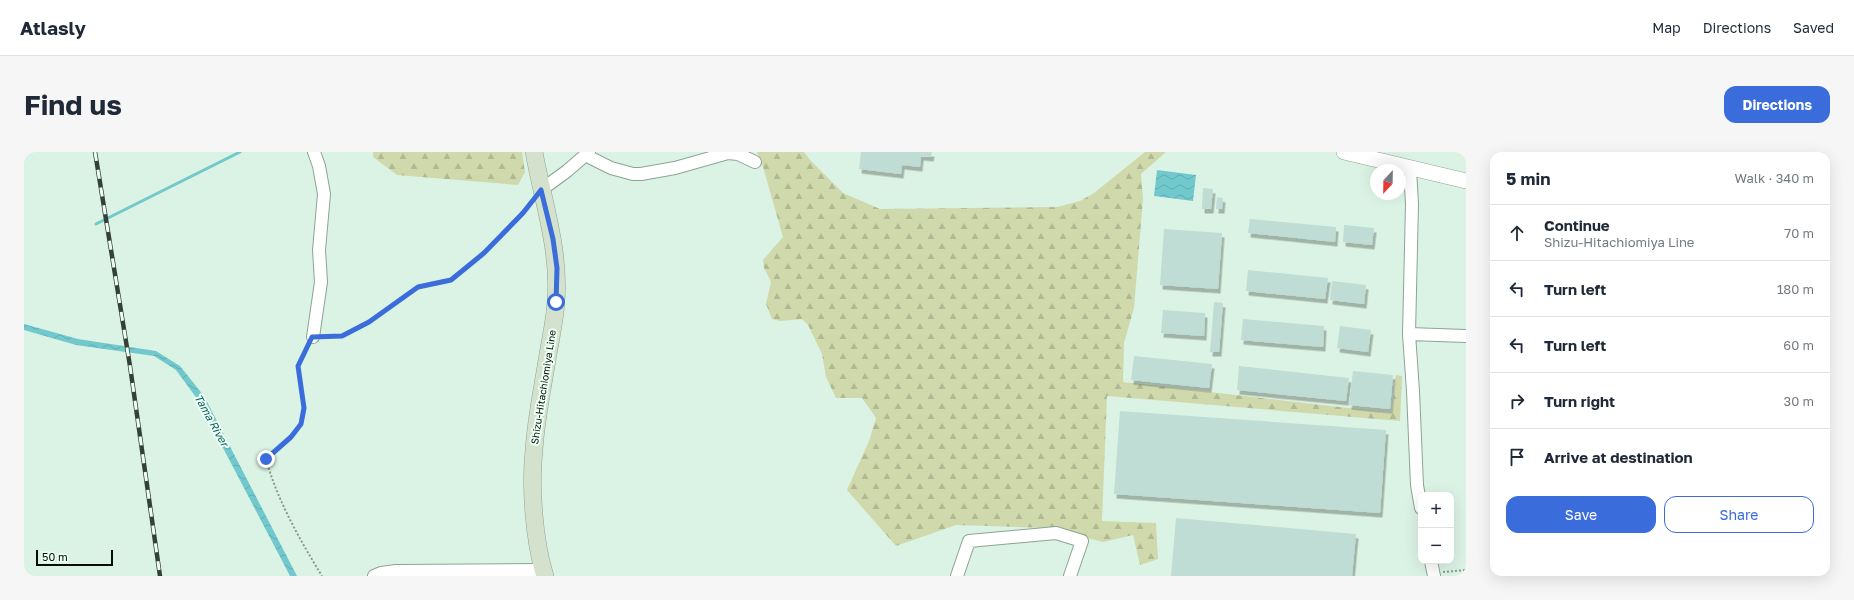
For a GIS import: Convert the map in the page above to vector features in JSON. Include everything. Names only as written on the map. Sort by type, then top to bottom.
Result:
[{"type":"main road","name":"Shizu-Hitachiomiya Line","points":[[534,152],[541,190],[553,239],[557,268],[556,302],[534,451],[533,495],[537,535],[544,573]]},
{"type":"street","points":[[312,337],[321,282],[318,250],[324,194],[319,166],[314,152]]},
{"type":"street","points":[[1344,152],[1410,169],[1466,181]]},
{"type":"street","points":[[541,190],[587,154],[611,168],[633,174],[675,168],[728,153],[738,154],[755,162]]},
{"type":"street","points":[[1410,169],[1412,204],[1409,334],[1418,492]]},
{"type":"street","points":[[1409,334],[1466,336]]},
{"type":"street","points":[[957,576],[969,542],[1056,533],[1082,541],[1070,576]]},
{"type":"street","points":[[374,576],[380,573],[396,571],[544,573]]},
{"type":"path","points":[[322,576],[302,543],[271,479],[266,459],[291,437],[301,424],[304,408],[298,366],[312,337],[342,336],[369,322],[418,287],[451,280],[484,253],[523,213],[541,190]]},
{"type":"path","points":[[1433,570],[1466,570]]},
{"type":"green space","points":[[373,152],[522,152],[525,172],[518,185],[397,175],[373,157]]},
{"type":"green space","points":[[757,152],[804,152],[843,193],[880,209],[1057,207],[1080,201],[1094,193],[1145,152],[1166,152],[1141,174],[1143,199],[1134,308],[1124,343],[1123,382],[1392,413],[1396,375],[1402,376],[1400,421],[1107,396],[1102,521],[1156,523],[1158,559],[1140,565],[1133,535],[1103,542],[1049,528],[956,525],[896,546],[847,490],[869,441],[876,418],[862,398],[836,398],[826,377],[822,354],[808,325],[802,319],[780,321],[772,319],[766,304],[771,282],[764,268],[763,260],[783,237],[763,167]]},
{"type":"water","points":[[1157,170],[1196,175],[1193,201],[1154,196]]},
{"type":"water","name":"Tama River","points":[[24,324],[78,339],[156,351],[180,366],[204,396],[297,576],[290,576],[198,400],[176,370],[154,356],[76,345],[24,330]]},
{"type":"building","points":[[861,152],[932,152],[931,157],[921,156],[920,167],[902,165],[901,174],[859,169]]},
{"type":"building","points":[[1203,188],[1213,189],[1211,209],[1202,209]]},
{"type":"building","points":[[1217,197],[1223,198],[1222,209],[1216,209]]},
{"type":"building","points":[[1250,219],[1336,227],[1335,242],[1248,233]]},
{"type":"building","points":[[1344,225],[1374,228],[1372,245],[1343,242]]},
{"type":"building","points":[[1164,229],[1222,233],[1218,289],[1160,285]]},
{"type":"building","points":[[1248,270],[1328,278],[1325,299],[1246,291]]},
{"type":"building","points":[[1332,281],[1366,285],[1364,304],[1330,300]]},
{"type":"building","points":[[1214,302],[1223,303],[1219,352],[1210,352]]},
{"type":"building","points":[[1163,310],[1205,313],[1204,336],[1161,333]]},
{"type":"building","points":[[1243,319],[1324,326],[1323,347],[1241,340]]},
{"type":"building","points":[[1340,326],[1371,330],[1368,352],[1337,348]]},
{"type":"building","points":[[1134,356],[1212,364],[1209,388],[1131,380]]},
{"type":"building","points":[[1239,366],[1349,378],[1346,401],[1237,390]]},
{"type":"building","points":[[1353,371],[1393,375],[1390,409],[1349,405]]},
{"type":"building","points":[[1120,411],[1386,430],[1380,513],[1114,494]]},
{"type":"building","points":[[1176,518],[1356,534],[1352,576],[1171,576]]},
{"type":"waterway","points":[[96,224],[240,152]]},
{"type":"railway","points":[[95,152],[130,366],[160,576]]},
{"type":"route","points":[[266,459],[291,437],[301,424],[304,408],[298,366],[312,337],[342,336],[369,322],[418,287],[451,280],[484,253],[523,213],[541,190],[553,239],[557,268],[556,302]]}]
